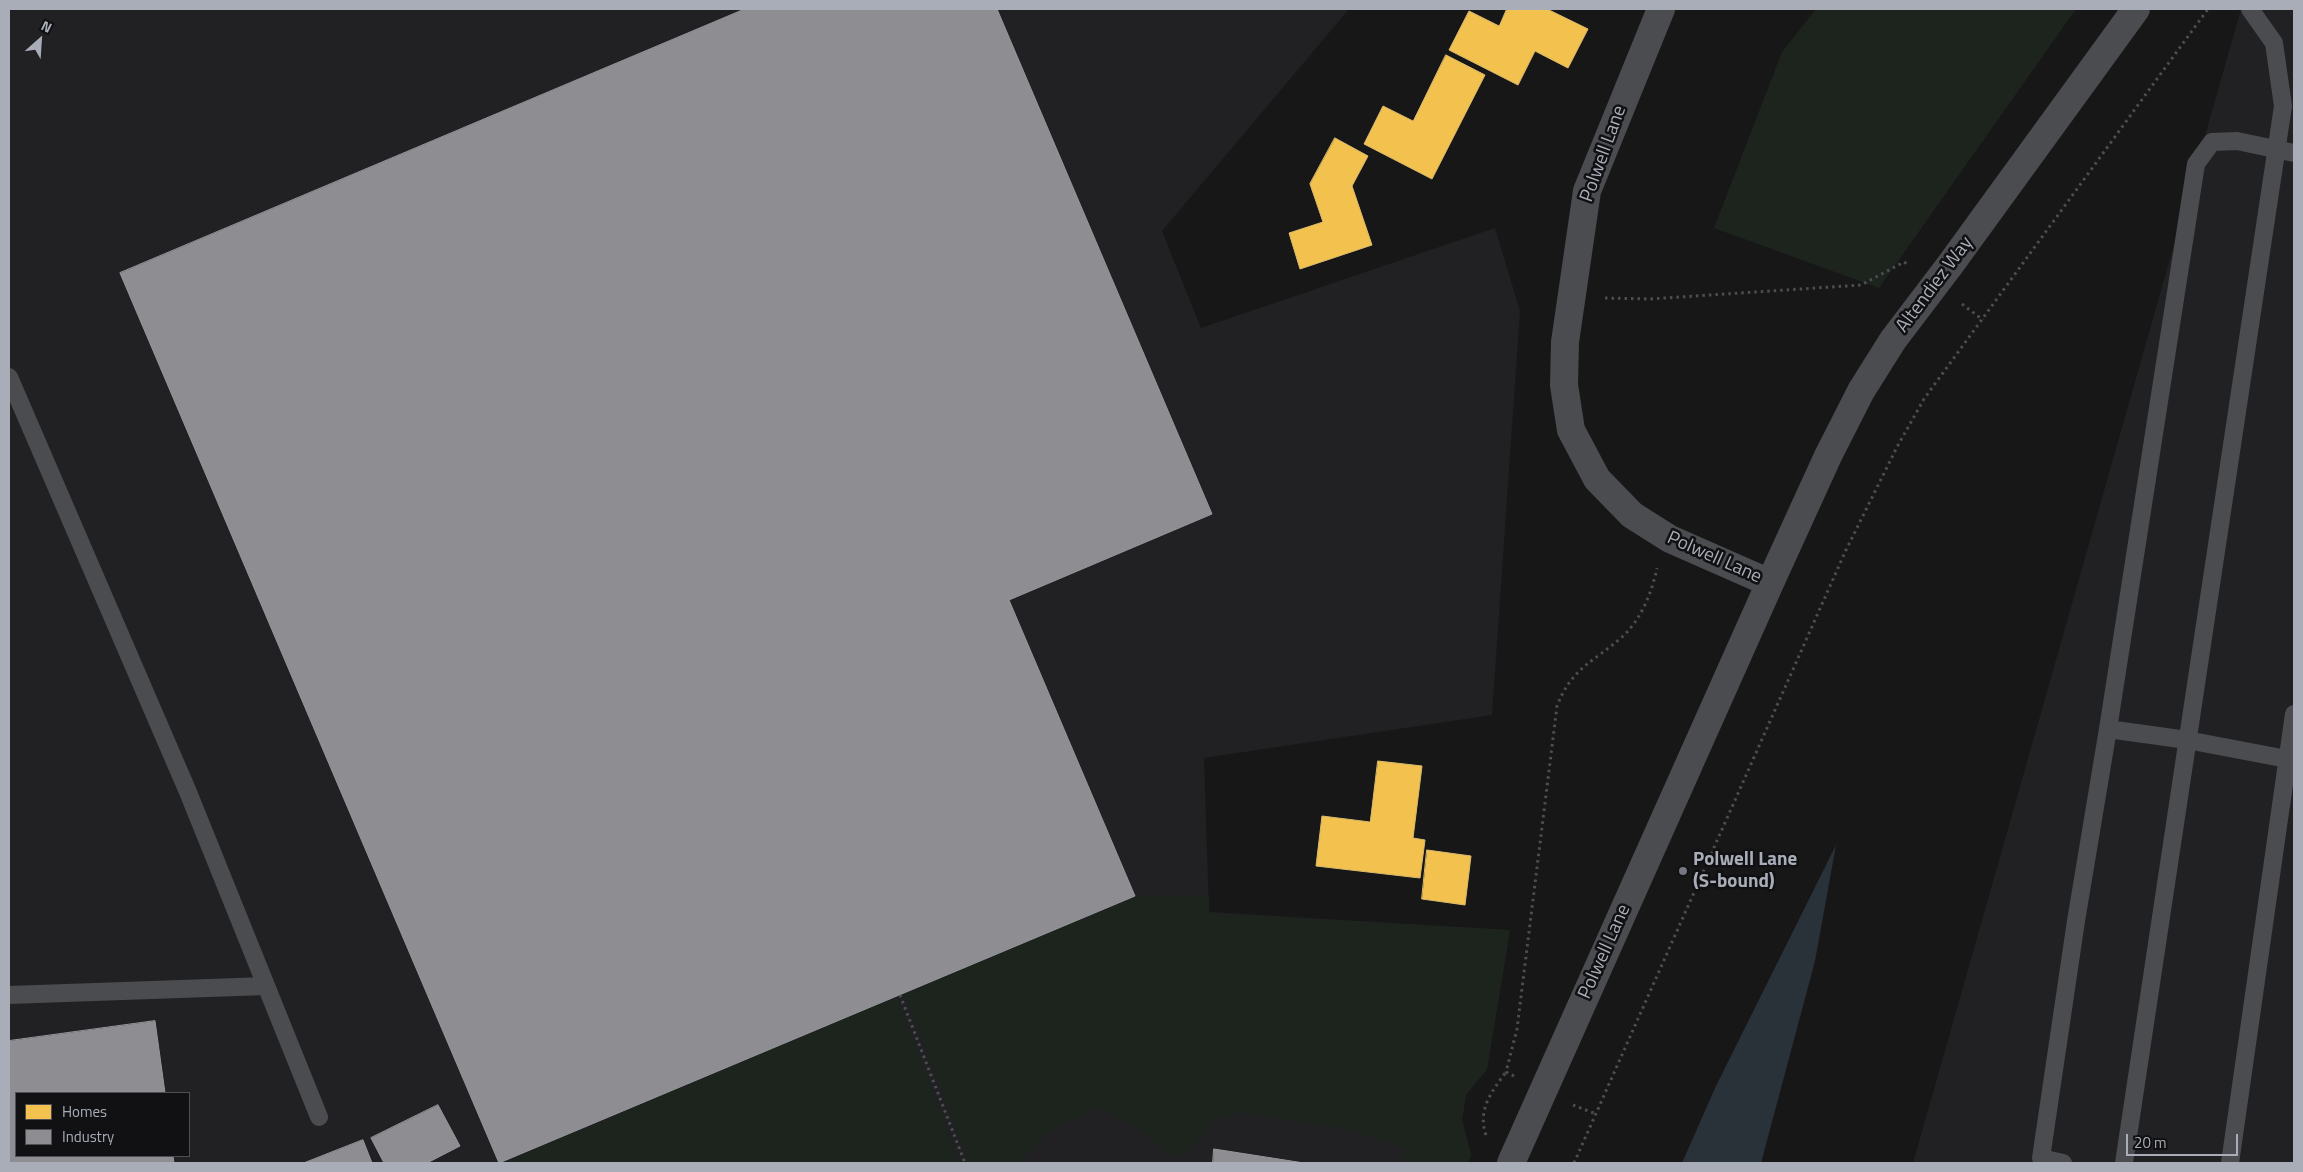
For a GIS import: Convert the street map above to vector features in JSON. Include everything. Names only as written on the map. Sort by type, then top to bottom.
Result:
[{"type":"street","name":"Polwell Lane","points":[[1511,1163],[1770,583],[1670,539],[1632,515],[1597,479],[1571,430],[1564,385],[1564,342],[1587,191],[1662,9]]},
{"type":"street","name":"Altendiez Way","points":[[1770,583],[1828,456],[1862,391],[1893,340],[1950,266],[2136,9]]},
{"type":"lane","points":[[2124,1163],[2283,106],[2274,43],[2250,9]]},
{"type":"lane","points":[[2063,1163],[2041,1158],[2076,921],[2108,729],[2196,164],[2212,142],[2237,141],[2294,153]]},
{"type":"lane","points":[[9,377],[188,792],[318,1117]]},
{"type":"lane","points":[[2230,1163],[2294,714]]},
{"type":"lane","points":[[2108,729],[2187,740],[2287,759]]},
{"type":"lane","points":[[9,995],[266,986]]},
{"type":"path","points":[[1574,1163],[1846,550],[1897,447],[1924,399],[2208,9]]},
{"type":"path","points":[[1600,298],[1650,299],[1861,285],[1904,262]]},
{"type":"path","points":[[1958,300],[1983,320]]},
{"type":"path","points":[[1596,1114],[1543,1092],[1506,1072],[1517,1029],[1557,706],[1565,686],[1577,672],[1624,636],[1636,621],[1655,577],[1658,563]]},
{"type":"path","points":[[900,995],[965,1163]]},
{"type":"shaded area","points":[[9,9],[1349,9],[1162,231],[1201,328],[1495,228],[1520,311],[1492,715],[1204,758],[1209,912],[1510,930],[1487,1069],[1466,1095],[1462,1120],[1471,1155],[1468,1163],[9,1163]]},
{"type":"shaded area","points":[[1816,9],[2076,9],[1879,288],[1714,228],[1782,52]]},
{"type":"shaded area","points":[[2241,9],[2294,9],[2294,1163],[1913,1163]]},
{"type":"shaded area","points":[[1836,845],[1815,961],[1761,1163],[1682,1163],[1716,1086]]},
{"type":"shaded area","points":[[1135,896],[1209,896],[1209,913],[1510,930],[1487,1069],[1466,1095],[1462,1120],[1471,1155],[1468,1163],[1403,1163],[1404,1148],[1333,1126],[1242,1112],[1212,1122],[1185,1156],[1170,1153],[1133,1124],[1103,1108],[1066,1122],[1047,1135],[1019,1163],[969,1163],[904,993]]},
{"type":"shaded area","points":[[897,996],[960,1163],[502,1163]]},
{"type":"building: Homes","points":[[1507,9],[1547,9],[1588,29],[1568,68],[1535,51],[1518,85],[1449,50],[1469,11],[1499,26]]},
{"type":"building: Homes","points":[[1446,55],[1485,75],[1432,179],[1364,144],[1383,106],[1413,121]]},
{"type":"building: Homes","points":[[1335,138],[1368,156],[1352,186],[1372,245],[1300,269],[1289,233],[1323,222],[1310,184]]},
{"type":"building: Homes","points":[[1378,761],[1422,766],[1413,838],[1425,840],[1420,878],[1316,866],[1322,816],[1370,822]]},
{"type":"building: Homes","points":[[1427,850],[1471,856],[1465,905],[1422,899]]},
{"type":"building: Industry","points":[[745,9],[997,9],[1212,514],[1009,600],[1135,896],[499,1163],[120,273]]},
{"type":"building: Industry","points":[[155,1021],[165,1092],[15,1092],[15,1157],[173,1157],[174,1163],[9,1163],[9,1041]]},
{"type":"building: Industry","points":[[438,1105],[460,1146],[427,1163],[384,1163],[371,1138]]},
{"type":"building: Industry","points":[[363,1140],[372,1163],[304,1163]]},
{"type":"building: Industry","points":[[1214,1149],[1304,1163],[1213,1163]]},
{"type":"place","name":"Polwell Lane (S-bound)","points":[[1683,871]]}]
